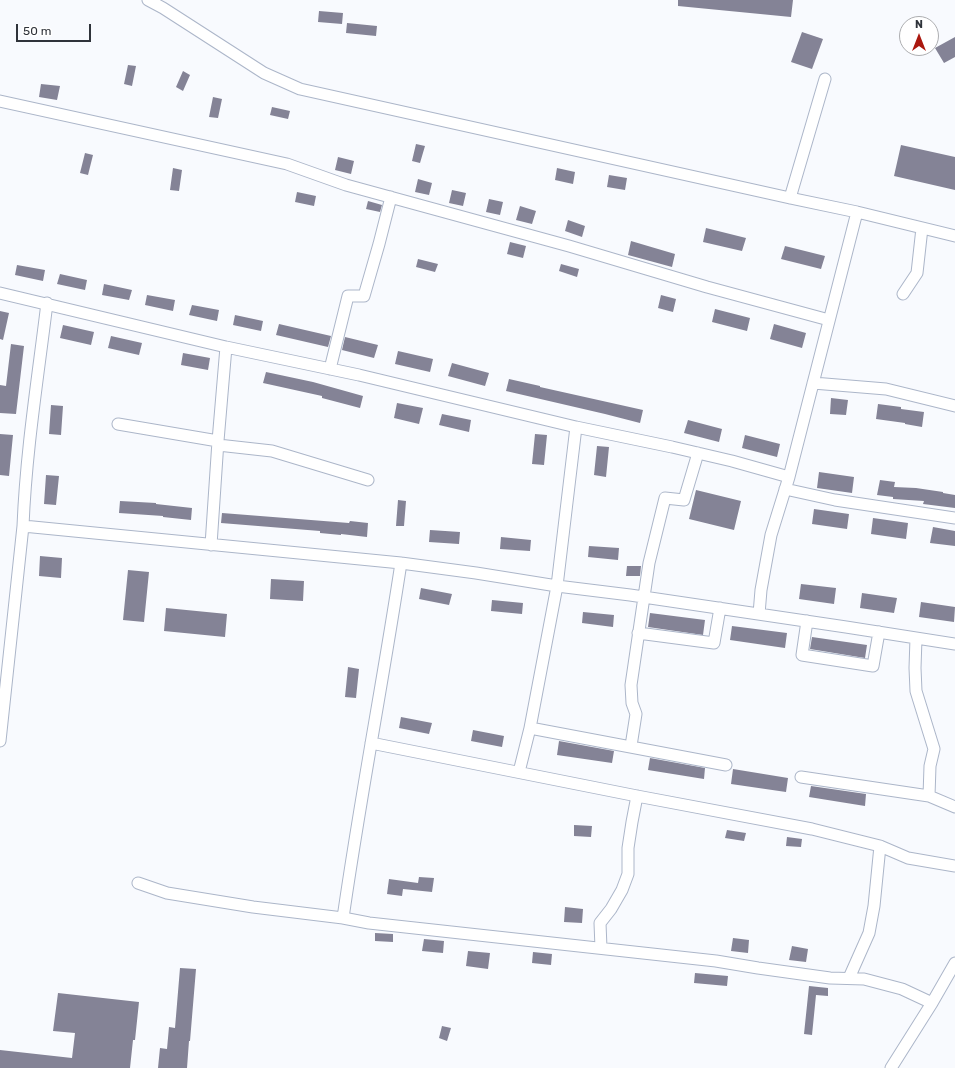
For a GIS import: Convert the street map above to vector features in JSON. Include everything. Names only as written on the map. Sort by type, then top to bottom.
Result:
[{"type":"street","points":[[148,0],[163,8],[264,73],[300,89],[858,212],[955,236]]},
{"type":"street","points":[[790,198],[825,79]]},
{"type":"street","points":[[0,101],[287,164],[346,185],[569,246],[707,287],[829,320]]},
{"type":"street","points":[[330,369],[348,296],[364,296],[391,197]]},
{"type":"street","points":[[759,614],[761,590],[771,535],[789,477],[858,212]]},
{"type":"street","points":[[903,294],[917,273],[922,228]]},
{"type":"street","points":[[0,293],[226,347],[330,369],[698,453],[789,477]]},
{"type":"street","points":[[0,740],[23,526],[31,431],[47,303]]},
{"type":"street","points":[[211,545],[226,347]]},
{"type":"street","points":[[813,383],[886,389],[955,406]]},
{"type":"street","points":[[118,424],[218,443],[272,451],[368,480]]},
{"type":"street","points":[[518,772],[530,728],[557,586],[576,426]]},
{"type":"street","points":[[631,746],[636,714],[632,703],[631,685],[649,563],[666,498],[684,500],[698,453]]},
{"type":"street","points":[[785,489],[835,500],[955,518]]},
{"type":"street","points":[[23,526],[402,563],[720,608],[955,644]]},
{"type":"street","points":[[342,918],[402,563]]},
{"type":"street","points":[[638,633],[714,643],[720,608]]},
{"type":"street","points":[[807,621],[802,655],[873,666],[879,632]]},
{"type":"street","points":[[916,638],[916,691],[934,749],[930,766],[929,796]]},
{"type":"street","points":[[530,728],[726,765]]},
{"type":"street","points":[[371,743],[804,828],[880,846],[908,858],[955,866]]},
{"type":"street","points":[[801,777],[929,796],[955,808]]},
{"type":"street","points":[[601,948],[600,923],[622,890],[628,874],[628,848],[637,796]]},
{"type":"street","points":[[849,978],[869,933],[874,906],[880,846]]},
{"type":"street","points":[[138,883],[167,893],[369,923],[716,961],[830,978],[864,979],[902,989],[932,1003]]},
{"type":"street","points":[[891,1068],[955,963]]},
{"type":"building","points":[[678,0],[793,0],[791,17],[678,6]]},
{"type":"building","points":[[319,11],[343,13],[342,24],[318,22]]},
{"type":"building","points":[[347,23],[377,26],[376,36],[346,33]]},
{"type":"building","points":[[802,32],[823,39],[812,69],[791,62]]},
{"type":"building","points":[[955,37],[955,57],[944,63],[939,55],[939,46]]},
{"type":"building","points":[[128,65],[136,66],[132,86],[124,84]]},
{"type":"building","points":[[183,71],[190,75],[183,91],[176,87]]},
{"type":"building","points":[[41,84],[60,86],[57,100],[39,97]]},
{"type":"building","points":[[213,97],[222,99],[218,118],[209,117]]},
{"type":"building","points":[[272,107],[290,111],[288,119],[270,115]]},
{"type":"building","points":[[416,144],[425,146],[420,163],[412,161]]},
{"type":"building","points":[[901,145],[955,157],[955,190],[894,176]]},
{"type":"building","points":[[85,153],[93,155],[88,175],[80,173]]},
{"type":"building","points":[[338,157],[354,161],[351,174],[335,170]]},
{"type":"building","points":[[173,168],[182,170],[179,191],[170,190]]},
{"type":"building","points":[[557,168],[575,172],[573,184],[555,180]]},
{"type":"building","points":[[609,175],[627,178],[625,190],[607,187]]},
{"type":"building","points":[[418,179],[432,183],[429,195],[415,192]]},
{"type":"building","points":[[452,190],[466,193],[463,206],[449,203]]},
{"type":"building","points":[[297,192],[316,196],[314,206],[295,202]]},
{"type":"building","points":[[489,199],[503,202],[500,215],[486,212]]},
{"type":"building","points":[[368,201],[382,205],[380,212],[366,209]]},
{"type":"building","points":[[520,206],[536,211],[532,224],[516,220]]},
{"type":"building","points":[[568,220],[585,226],[582,237],[565,231]]},
{"type":"building","points":[[706,228],[746,238],[742,251],[703,242]]},
{"type":"building","points":[[631,241],[675,254],[672,267],[628,255]]},
{"type":"building","points":[[510,242],[526,246],[523,258],[507,254]]},
{"type":"building","points":[[785,246],[825,256],[821,269],[781,259]]},
{"type":"building","points":[[418,259],[438,264],[435,272],[416,267]]},
{"type":"building","points":[[561,264],[579,269],[577,277],[559,271]]},
{"type":"building","points":[[17,265],[45,270],[43,281],[15,275]]},
{"type":"building","points":[[60,274],[87,280],[85,290],[57,284]]},
{"type":"building","points":[[104,284],[132,290],[129,300],[102,295]]},
{"type":"building","points":[[147,295],[175,300],[173,311],[145,305]]},
{"type":"building","points":[[661,295],[676,299],[673,312],[658,308]]},
{"type":"building","points":[[192,305],[219,310],[217,321],[189,315]]},
{"type":"building","points":[[715,309],[750,318],[747,331],[712,322]]},
{"type":"building","points":[[0,311],[9,313],[3,340],[0,339]]},
{"type":"building","points":[[235,315],[263,321],[261,331],[233,325]]},
{"type":"building","points":[[279,324],[331,336],[328,347],[276,335]]},
{"type":"building","points":[[774,324],[806,333],[802,348],[770,339]]},
{"type":"building","points":[[63,325],[94,332],[91,345],[60,338]]},
{"type":"building","points":[[111,336],[142,343],[139,355],[108,348]]},
{"type":"building","points":[[345,337],[378,345],[374,358],[342,350]]},
{"type":"building","points":[[11,344],[24,346],[16,414],[0,413],[0,385],[6,386]]},
{"type":"building","points":[[398,351],[433,359],[430,372],[395,364]]},
{"type":"building","points":[[183,353],[210,358],[208,370],[181,365]]},
{"type":"building","points":[[452,363],[489,373],[485,386],[448,376]]},
{"type":"building","points":[[266,372],[313,382],[363,396],[360,408],[322,398],[322,396],[263,383]]},
{"type":"building","points":[[509,379],[643,410],[640,423],[506,391]]},
{"type":"building","points":[[831,398],[848,400],[846,415],[830,414]]},
{"type":"building","points":[[397,403],[423,408],[419,424],[394,418]]},
{"type":"building","points":[[878,404],[924,412],[922,427],[876,419]]},
{"type":"building","points":[[51,405],[63,406],[61,435],[49,434]]},
{"type":"building","points":[[442,414],[471,420],[469,432],[439,425]]},
{"type":"building","points":[[688,420],[722,429],[719,442],[684,433]]},
{"type":"building","points":[[0,434],[13,435],[9,476],[0,475]]},
{"type":"building","points":[[535,434],[547,435],[544,465],[532,464]]},
{"type":"building","points":[[745,435],[780,444],[777,457],[742,448]]},
{"type":"building","points":[[597,446],[609,447],[606,477],[594,475]]},
{"type":"building","points":[[819,472],[854,477],[852,493],[817,488]]},
{"type":"building","points":[[46,475],[59,476],[56,505],[44,504]]},
{"type":"building","points":[[880,480],[895,482],[894,487],[916,488],[955,495],[955,508],[923,504],[924,501],[893,499],[893,497],[877,495]]},
{"type":"building","points":[[696,490],[741,501],[734,530],[689,519]]},
{"type":"building","points":[[398,500],[406,501],[404,526],[396,526]]},
{"type":"building","points":[[120,501],[156,503],[192,508],[191,520],[163,516],[119,513]]},
{"type":"building","points":[[814,509],[849,514],[847,529],[812,524]]},
{"type":"building","points":[[222,513],[349,523],[350,521],[368,523],[367,537],[320,533],[320,531],[221,523]]},
{"type":"building","points":[[873,518],[908,523],[906,539],[871,534]]},
{"type":"building","points":[[933,527],[955,531],[955,546],[930,543]]},
{"type":"building","points":[[430,530],[460,532],[459,544],[429,542]]},
{"type":"building","points":[[501,537],[531,540],[530,551],[500,549]]},
{"type":"building","points":[[589,546],[619,548],[618,560],[588,557]]},
{"type":"building","points":[[40,556],[62,558],[61,578],[39,576]]},
{"type":"building","points":[[627,566],[641,566],[640,576],[626,576]]},
{"type":"building","points":[[128,570],[149,572],[144,622],[123,620]]},
{"type":"building","points":[[271,579],[304,581],[303,601],[270,599]]},
{"type":"building","points":[[801,584],[836,588],[834,604],[799,599]]},
{"type":"building","points":[[421,588],[452,594],[449,605],[419,599]]},
{"type":"building","points":[[862,593],[897,598],[894,613],[860,608]]},
{"type":"building","points":[[492,600],[523,603],[522,614],[491,611]]},
{"type":"building","points":[[921,602],[955,607],[954,622],[919,617]]},
{"type":"building","points":[[166,608],[227,614],[225,637],[164,631]]},
{"type":"building","points":[[583,612],[614,615],[613,627],[582,623]]},
{"type":"building","points":[[650,613],[705,620],[703,635],[648,627]]},
{"type":"building","points":[[732,626],[787,633],[785,648],[730,640]]},
{"type":"building","points":[[812,637],[867,645],[865,658],[810,649]]},
{"type":"building","points":[[348,667],[359,669],[356,698],[345,697]]},
{"type":"building","points":[[401,717],[432,723],[429,734],[399,728]]},
{"type":"building","points":[[473,730],[504,736],[502,747],[471,741]]},
{"type":"building","points":[[559,741],[614,751],[612,763],[557,755]]},
{"type":"building","points":[[650,758],[705,768],[704,779],[648,770]]},
{"type":"building","points":[[733,769],[788,778],[786,792],[731,784]]},
{"type":"building","points":[[811,786],[866,794],[865,806],[809,797]]},
{"type":"building","points":[[574,825],[592,826],[591,837],[574,836]]},
{"type":"building","points":[[727,830],[746,833],[744,841],[725,838]]},
{"type":"building","points":[[787,837],[802,839],[801,847],[786,846]]},
{"type":"building","points":[[419,877],[434,878],[432,892],[403,889],[402,896],[387,894],[389,879],[418,883]]},
{"type":"building","points":[[565,907],[583,909],[582,923],[564,922]]},
{"type":"building","points":[[375,933],[393,934],[393,942],[375,941]]},
{"type":"building","points":[[733,938],[749,940],[748,953],[731,951]]},
{"type":"building","points":[[424,939],[444,941],[443,953],[422,951]]},
{"type":"building","points":[[792,946],[808,949],[806,962],[789,960]]},
{"type":"building","points":[[468,951],[490,953],[488,969],[466,966]]},
{"type":"building","points":[[533,952],[552,954],[551,965],[532,963]]},
{"type":"building","points":[[180,968],[196,969],[187,1068],[158,1068],[160,1048],[167,1049],[169,1027],[175,1028]]},
{"type":"building","points":[[695,973],[728,976],[727,986],[694,983]]},
{"type":"building","points":[[809,986],[828,988],[828,996],[816,995],[812,1035],[804,1034]]},
{"type":"building","points":[[58,993],[139,1002],[130,1068],[0,1068],[0,1050],[72,1058],[75,1033],[53,1031]]},
{"type":"building","points":[[442,1026],[451,1028],[447,1041],[439,1038]]}]
